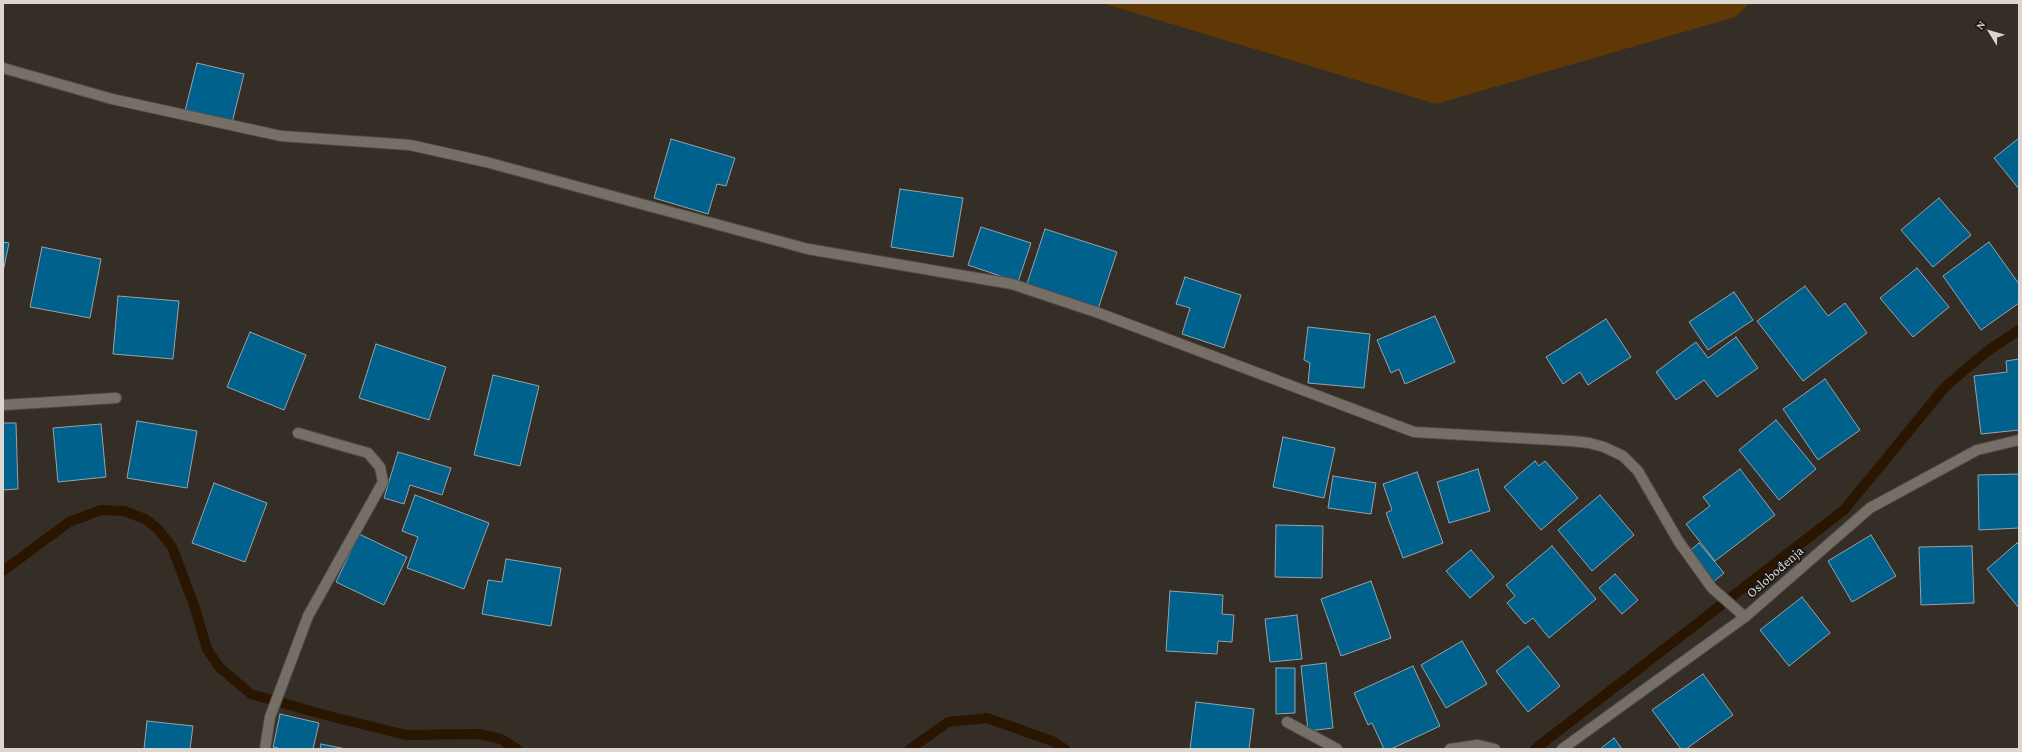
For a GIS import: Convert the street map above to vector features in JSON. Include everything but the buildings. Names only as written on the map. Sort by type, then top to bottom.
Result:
[{"type":"street","points":[[3,68],[112,99],[281,136],[417,147],[486,162],[808,249],[1012,284],[1096,312],[1414,432],[1572,441],[1604,447],[1623,456],[1638,471],[1679,542],[1712,588],[1745,617]]},
{"type":"street","points":[[3,405],[116,398]]},
{"type":"street","points":[[265,749],[270,717],[308,616],[383,482],[380,467],[368,453],[298,432]]},
{"type":"street","name":"Oslobođenja","points":[[1562,749],[1745,617],[1870,508],[1977,450],[2019,440]]},
{"type":"street","points":[[1287,722],[1337,749]]},
{"type":"street","points":[[1450,749],[1478,745],[1495,749]]},
{"type":"shaded area","points":[[1102,3],[1750,3],[1735,17],[1436,104]]},
{"type":"waterway","points":[[1535,749],[1844,510],[1945,387],[1986,352],[2019,330]]},
{"type":"waterway","points":[[3,571],[69,522],[101,510],[124,511],[145,519],[158,529],[172,547],[194,605],[207,649],[220,668],[251,694],[325,715],[406,735],[479,734],[501,739],[517,749]]},
{"type":"waterway","points":[[910,749],[948,722],[987,718],[1052,741],[1065,749]]}]
